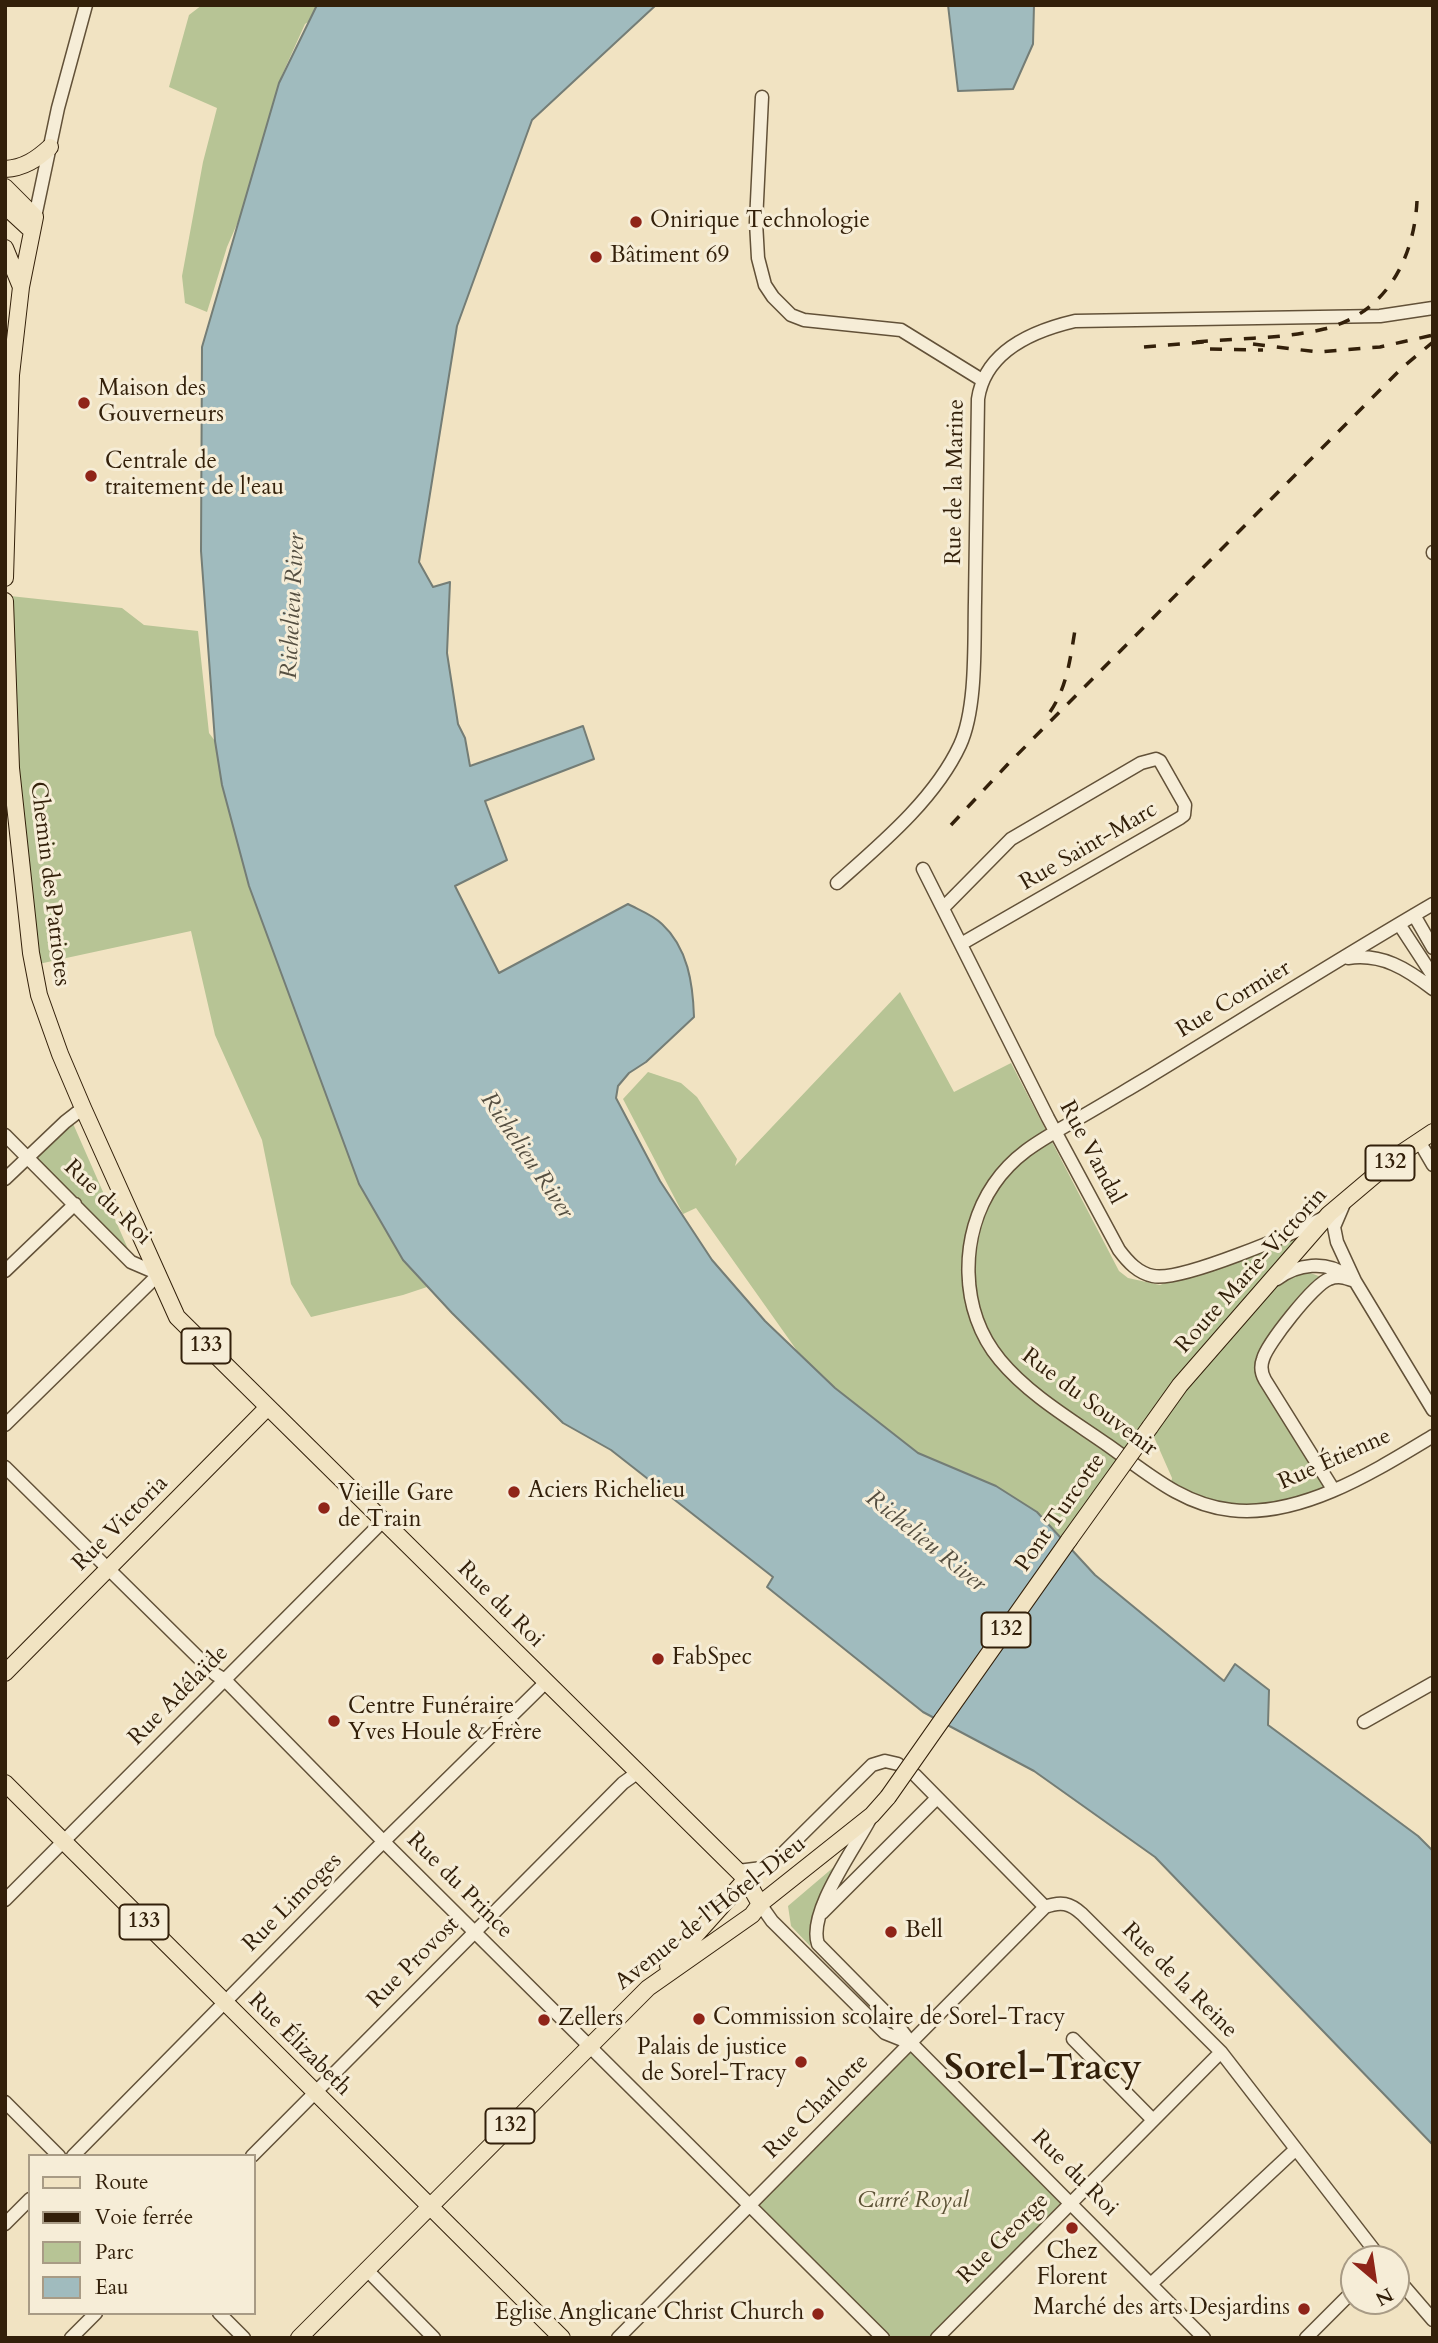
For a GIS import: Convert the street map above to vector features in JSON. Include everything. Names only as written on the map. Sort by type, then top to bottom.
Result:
[{"type":"main road","points":[[5,169],[26,164],[50,147]]},
{"type":"main road","points":[[5,187],[34,224],[10,352],[5,578]]},
{"type":"main road","points":[[5,206],[34,224]]},
{"type":"main road","points":[[5,248],[21,287]]},
{"type":"main road","name":"Chemin des Patriotes","points":[[5,601],[11,768],[31,953],[47,1019],[83,1108],[159,1274]]},
{"type":"main road","name":"Route Marie-Victorin","points":[[1150,1427],[1180,1385],[1329,1214],[1433,1132]]},
{"type":"main road","name":"Rue du Roi","points":[[159,1274],[177,1317],[742,1875],[760,1903]]},
{"type":"main road","name":"Rue Victoria","points":[[5,1673],[268,1407]]},
{"type":"main road","name":"Pont Turcotte","points":[[888,1797],[1150,1427]]},
{"type":"main road","name":"Rue Élizabeth","points":[[5,1783],[562,2338]]},
{"type":"main road","name":"Avenue de l'Hôtel-Dieu","points":[[299,2338],[648,1988],[752,1915],[760,1903],[872,1815],[888,1797]]},
{"type":"main road","points":[[665,1976],[668,1965],[742,1875]]},
{"type":"street","points":[[34,224],[50,147],[86,5]]},
{"type":"street","points":[[762,97],[756,240],[761,273],[773,297],[791,315],[804,320],[901,330],[982,380]]},
{"type":"street","name":"Rue de la Marine","points":[[837,883],[892,834],[939,779],[961,743],[967,724],[974,651],[978,399],[982,380],[1002,354],[1030,334],[1074,321],[1380,316],[1433,308]]},
{"type":"street","name":"Rue Saint-Marc","points":[[944,907],[1011,839],[1141,763],[1158,760],[1185,805],[1184,815],[961,944]]},
{"type":"street","name":"Rue Vandal","points":[[923,869],[1056,1131],[1119,1250],[1132,1266],[1152,1276],[1164,1277],[1195,1271],[1329,1214]]},
{"type":"street","name":"Rue Cormier","points":[[1056,1131],[1433,904]]},
{"type":"street","points":[[1414,915],[1433,948]]},
{"type":"street","points":[[1399,924],[1433,976]]},
{"type":"street","points":[[1340,960],[1373,957],[1392,962],[1433,989]]},
{"type":"street","points":[[5,1179],[83,1108]]},
{"type":"street","name":"Rue du Souvenir","points":[[1056,1131],[1024,1150],[1009,1163],[992,1186],[980,1209],[968,1252],[968,1273],[974,1310],[989,1344],[1012,1373],[1050,1404],[1170,1489]]},
{"type":"street","name":"Rue du Roi","points":[[5,1135],[131,1262],[159,1274]]},
{"type":"street","points":[[1419,1141],[1433,1165]]},
{"type":"street","points":[[1348,1197],[1335,1219],[1334,1234],[1355,1282],[1433,1410]]},
{"type":"street","points":[[5,1271],[75,1204]]},
{"type":"street","points":[[1265,1288],[1286,1272],[1314,1265],[1341,1271],[1355,1282]]},
{"type":"street","points":[[5,1425],[159,1274]]},
{"type":"street","points":[[1333,1489],[1265,1380],[1261,1366],[1269,1346],[1314,1289],[1325,1280],[1340,1276],[1355,1282]]},
{"type":"street","name":"Rue Étienne","points":[[1170,1489],[1210,1506],[1250,1511],[1284,1507],[1377,1469],[1433,1436]]},
{"type":"street","name":"Rue du Prince","points":[[5,1466],[215,1674],[225,1680],[384,1842],[883,2338]]},
{"type":"street","name":"Rue Adélaïde","points":[[5,1900],[383,1521]]},
{"type":"street","name":"Rue Limoges","points":[[75,2154],[546,1682]]},
{"type":"street","points":[[1364,1722],[1433,1683]]},
{"type":"street","points":[[742,1875],[772,1864],[872,1765],[885,1761],[898,1765]]},
{"type":"street","name":"Rue Provost","points":[[254,2154],[623,1783],[637,1773]]},
{"type":"street","points":[[915,1775],[1045,1907]]},
{"type":"street","points":[[822,1913],[937,1798]]},
{"type":"street","name":"Rue du Roi","points":[[872,1815],[829,1891],[816,1933],[820,1947],[896,2023],[911,2043],[1205,2338]]},
{"type":"street","name":"Rue du Roi","points":[[760,1903],[772,1921],[885,2033],[911,2043]]},
{"type":"street","name":"Rue de la Reine","points":[[1045,1907],[1059,1903],[1072,1906],[1221,2052],[1370,2245]]},
{"type":"street","name":"Rue Charlotte","points":[[618,2338],[1045,1907]]},
{"type":"street","points":[[1073,2039],[1153,2120]]},
{"type":"street","name":"Rue George","points":[[937,2338],[1221,2052]]},
{"type":"street","points":[[5,2102],[57,2154]]},
{"type":"street","points":[[1150,2284],[1296,2149]]},
{"type":"street","points":[[5,2224],[28,2201]]},
{"type":"street","points":[[366,2269],[434,2338]]},
{"type":"street","points":[[1410,2293],[1433,2320]]},
{"type":"street","points":[[1306,2338],[1340,2304]]},
{"type":"street","points":[[71,2338],[94,2315]]},
{"type":"street","points":[[221,2315],[244,2338]]},
{"type":"green space","points":[[202,5],[317,5],[326,10],[305,24],[282,75],[254,185],[227,247],[207,312],[185,303],[182,276],[203,162],[217,108],[169,87],[189,15]]},
{"type":"green space","points":[[10,596],[122,608],[144,625],[198,631],[209,733],[215,741],[222,785],[249,886],[359,1184],[403,1260],[427,1287],[311,1317],[291,1284],[262,1140],[215,1035],[191,931],[34,965],[11,768]]},
{"type":"green space","points":[[900,992],[954,1092],[1011,1063],[1119,1271],[1128,1278],[1160,1285],[1310,1225],[1269,1284],[1297,1273],[1310,1273],[1325,1280],[1261,1366],[1333,1489],[1249,1511],[1170,1489],[1172,1478],[1150,1428],[1054,1549],[827,1393],[696,1208],[683,1214],[623,1099],[648,1072],[681,1083],[697,1097],[737,1159],[735,1166]]},
{"type":"green space","points":[[71,1119],[132,1258],[31,1157]]},
{"type":"green space","points":[[855,1849],[815,1929],[810,1946],[791,1926],[788,1906]]},
{"type":"green space","name":"Carré Royal","points":[[913,2045],[1071,2203],[934,2338],[883,2338],[752,2207]]},
{"type":"water","name":"Richelieu River","points":[[317,5],[656,5],[532,120],[457,326],[419,562],[433,587],[450,582],[447,653],[458,724],[465,738],[470,766],[583,726],[594,759],[485,801],[507,860],[455,886],[499,973],[628,904],[662,924],[683,955],[692,992],[694,1017],[646,1062],[629,1073],[618,1086],[616,1098],[660,1181],[712,1260],[765,1321],[835,1388],[918,1453],[996,1486],[1037,1512],[1095,1575],[1224,1681],[1235,1664],[1269,1690],[1268,1725],[1418,1836],[1433,1851],[1433,2145],[1155,1857],[1034,1771],[923,1712],[767,1587],[773,1577],[611,1450],[563,1423],[452,1313],[403,1260],[359,1184],[249,886],[222,785],[215,741],[201,551],[202,347],[279,83]]},
{"type":"water","points":[[948,5],[1034,5],[1033,44],[1013,89],[958,91]]},
{"type":"railway","points":[[1196,342],[1308,332],[1345,322],[1364,311],[1392,282],[1402,263],[1410,244],[1417,201]]},
{"type":"railway","points":[[1253,344],[1318,352],[1380,347],[1433,335]]},
{"type":"railway","points":[[1144,347],[1204,342]]},
{"type":"railway","points":[[951,825],[1008,764],[1306,464],[1403,367],[1433,342]]},
{"type":"railway","points":[[1210,349],[1263,350]]},
{"type":"railway","points":[[1050,712],[1064,683],[1075,630]]},
{"type":"place","name":"Onirique Technologie","points":[[636,222]]},
{"type":"place","name":"Bâtiment 69","points":[[596,257]]},
{"type":"place","name":"Maison des Gouverneurs","points":[[84,403]]},
{"type":"place","name":"Centrale de traitement de l'eau","points":[[91,476]]},
{"type":"place","name":"Aciers Richelieu","points":[[514,1492]]},
{"type":"place","name":"Vieille Gare de Train","points":[[324,1508]]},
{"type":"place","name":"FabSpec","points":[[658,1659]]},
{"type":"place","name":"Centre Funéraire Yves Houle & Frère","points":[[334,1721]]},
{"type":"place","name":"Bell","points":[[891,1932]]},
{"type":"place","name":"Commission scolaire de Sorel-Tracy","points":[[699,2019]]},
{"type":"place","name":"Zellers","points":[[544,2020]]},
{"type":"place","name":"Palais de justice de Sorel-Tracy","points":[[801,2062]]},
{"type":"place","name":"Chez Florent","points":[[1072,2228]]},
{"type":"place","name":"Marché des arts Desjardins","points":[[1304,2309]]},
{"type":"place","name":"Eglise Anglicane Christ Church","points":[[818,2314]]},
{"type":"district","name":"Sorel-Tracy","points":[[1043,2070]]}]
